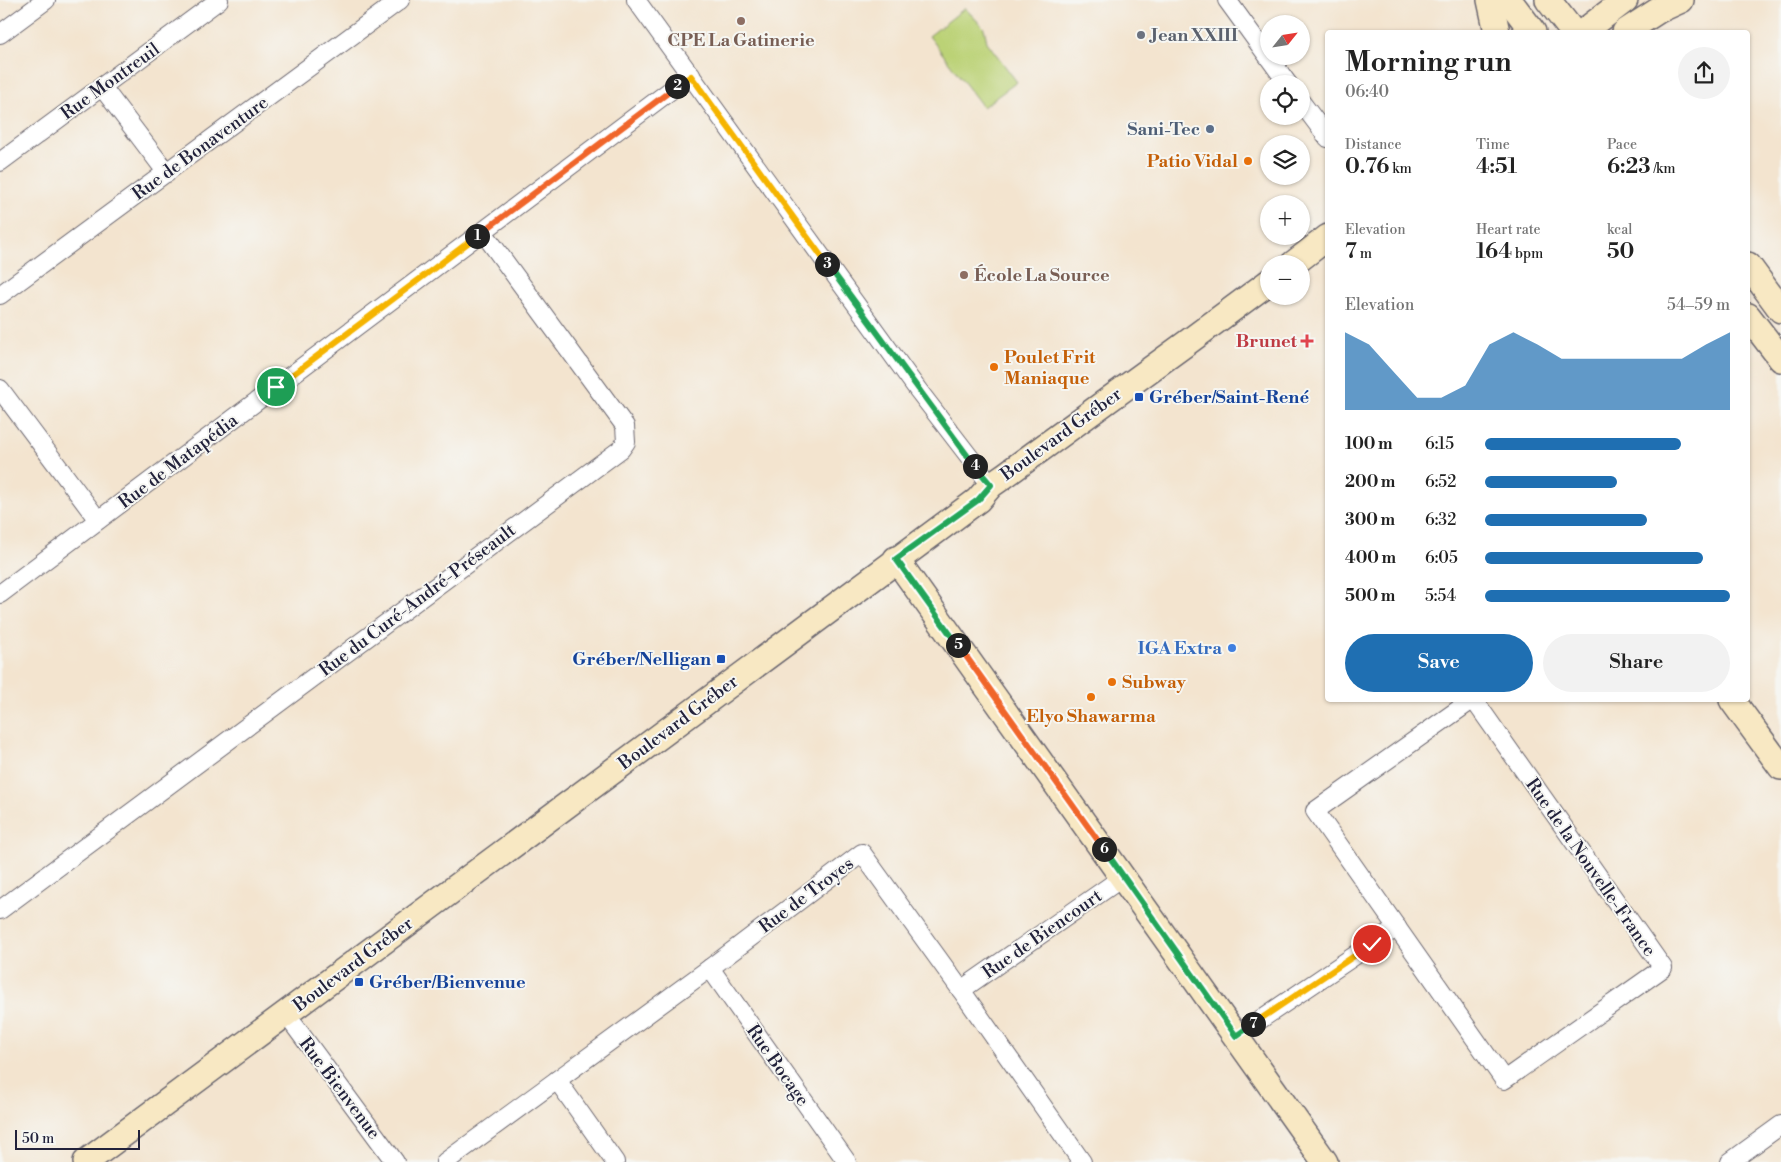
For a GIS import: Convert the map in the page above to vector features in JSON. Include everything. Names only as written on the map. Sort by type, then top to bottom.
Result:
[{"type":"main road","points":[[1490,0],[1497,30]]},
{"type":"main road","points":[[1509,0],[1532,30]]},
{"type":"main road","points":[[1548,0],[1571,30]]},
{"type":"main road","points":[[1586,30],[1625,0]]},
{"type":"main road","points":[[1628,30],[1659,10],[1683,0]]},
{"type":"main road","points":[[1656,30],[1683,0]]},
{"type":"main road","points":[[1304,255],[1325,240]]},
{"type":"main road","points":[[1750,268],[1781,310]]},
{"type":"main road","name":"Boulevard Gréber","points":[[86,1162],[978,500],[991,485],[1260,289]]},
{"type":"main road","points":[[1750,319],[1781,359]]},
{"type":"main road","points":[[896,559],[1325,1162]]},
{"type":"main road","points":[[1733,702],[1781,767]]},
{"type":"street","points":[[0,34],[46,0]]},
{"type":"street","name":"Rue Montreuil","points":[[0,162],[219,0]]},
{"type":"street","name":"Rue de Bonaventure","points":[[0,294],[400,0]]},
{"type":"street","points":[[636,0],[918,390],[991,485]]},
{"type":"street","points":[[1227,0],[1281,75]]},
{"type":"street","name":"Rue de Matapédia","points":[[0,594],[691,76]]},
{"type":"street","points":[[102,87],[167,173]]},
{"type":"street","points":[[1310,114],[1325,134]]},
{"type":"street","name":"Rue du Curé-André-Préseault","points":[[0,910],[621,449],[626,442],[625,426],[483,232]]},
{"type":"street","points":[[0,389],[98,520]]},
{"type":"street","name":"Rue de la Nouvelle-France","points":[[1470,702],[1315,811],[1504,1080],[1663,968],[1474,702]]},
{"type":"street","name":"Rue de Troyes","points":[[446,1162],[710,968],[862,853],[1082,1162]]},
{"type":"street","name":"Rue de Biencourt","points":[[961,990],[1123,877]]},
{"type":"street","points":[[1236,1036],[1397,927]]},
{"type":"street","name":"Rue Bocage","points":[[710,968],[847,1162]]},
{"type":"street","name":"Rue Bienvenue","points":[[286,1014],[395,1162]]},
{"type":"street","points":[[557,1080],[615,1162]]},
{"type":"street","points":[[1730,1162],[1781,1125]]},
{"type":"green space","points":[[965,8],[984,28],[987,42],[1017,82],[983,107],[929,36]]},
{"type":"place","name":"CPE La Gatinerie","points":[[741,21]]},
{"type":"place","name":"Jean XXIII","points":[[1141,35]]},
{"type":"place","name":"Sani-Tec","points":[[1210,129]]},
{"type":"place","name":"Patio Vidal","points":[[1248,161]]},
{"type":"place","name":"École La Source","points":[[964,275]]},
{"type":"place","name":"Brunet","points":[[1307,341]]},
{"type":"place","name":"Poulet Frit Maniaque","points":[[994,367]]},
{"type":"place","name":"Gréber/Saint-René","points":[[1139,397]]},
{"type":"place","name":"IGA Extra","points":[[1232,648]]},
{"type":"place","name":"Gréber/Nelligan","points":[[721,659]]},
{"type":"place","name":"Subway","points":[[1112,682]]},
{"type":"place","name":"Elyo Shawarma","points":[[1091,697]]},
{"type":"place","name":"Gréber/Bienvenue","points":[[359,982]]},
{"type":"route","points":[[276,387],[691,76],[918,390],[991,485],[978,500],[896,559],[1236,1036],[1372,944]]}]
